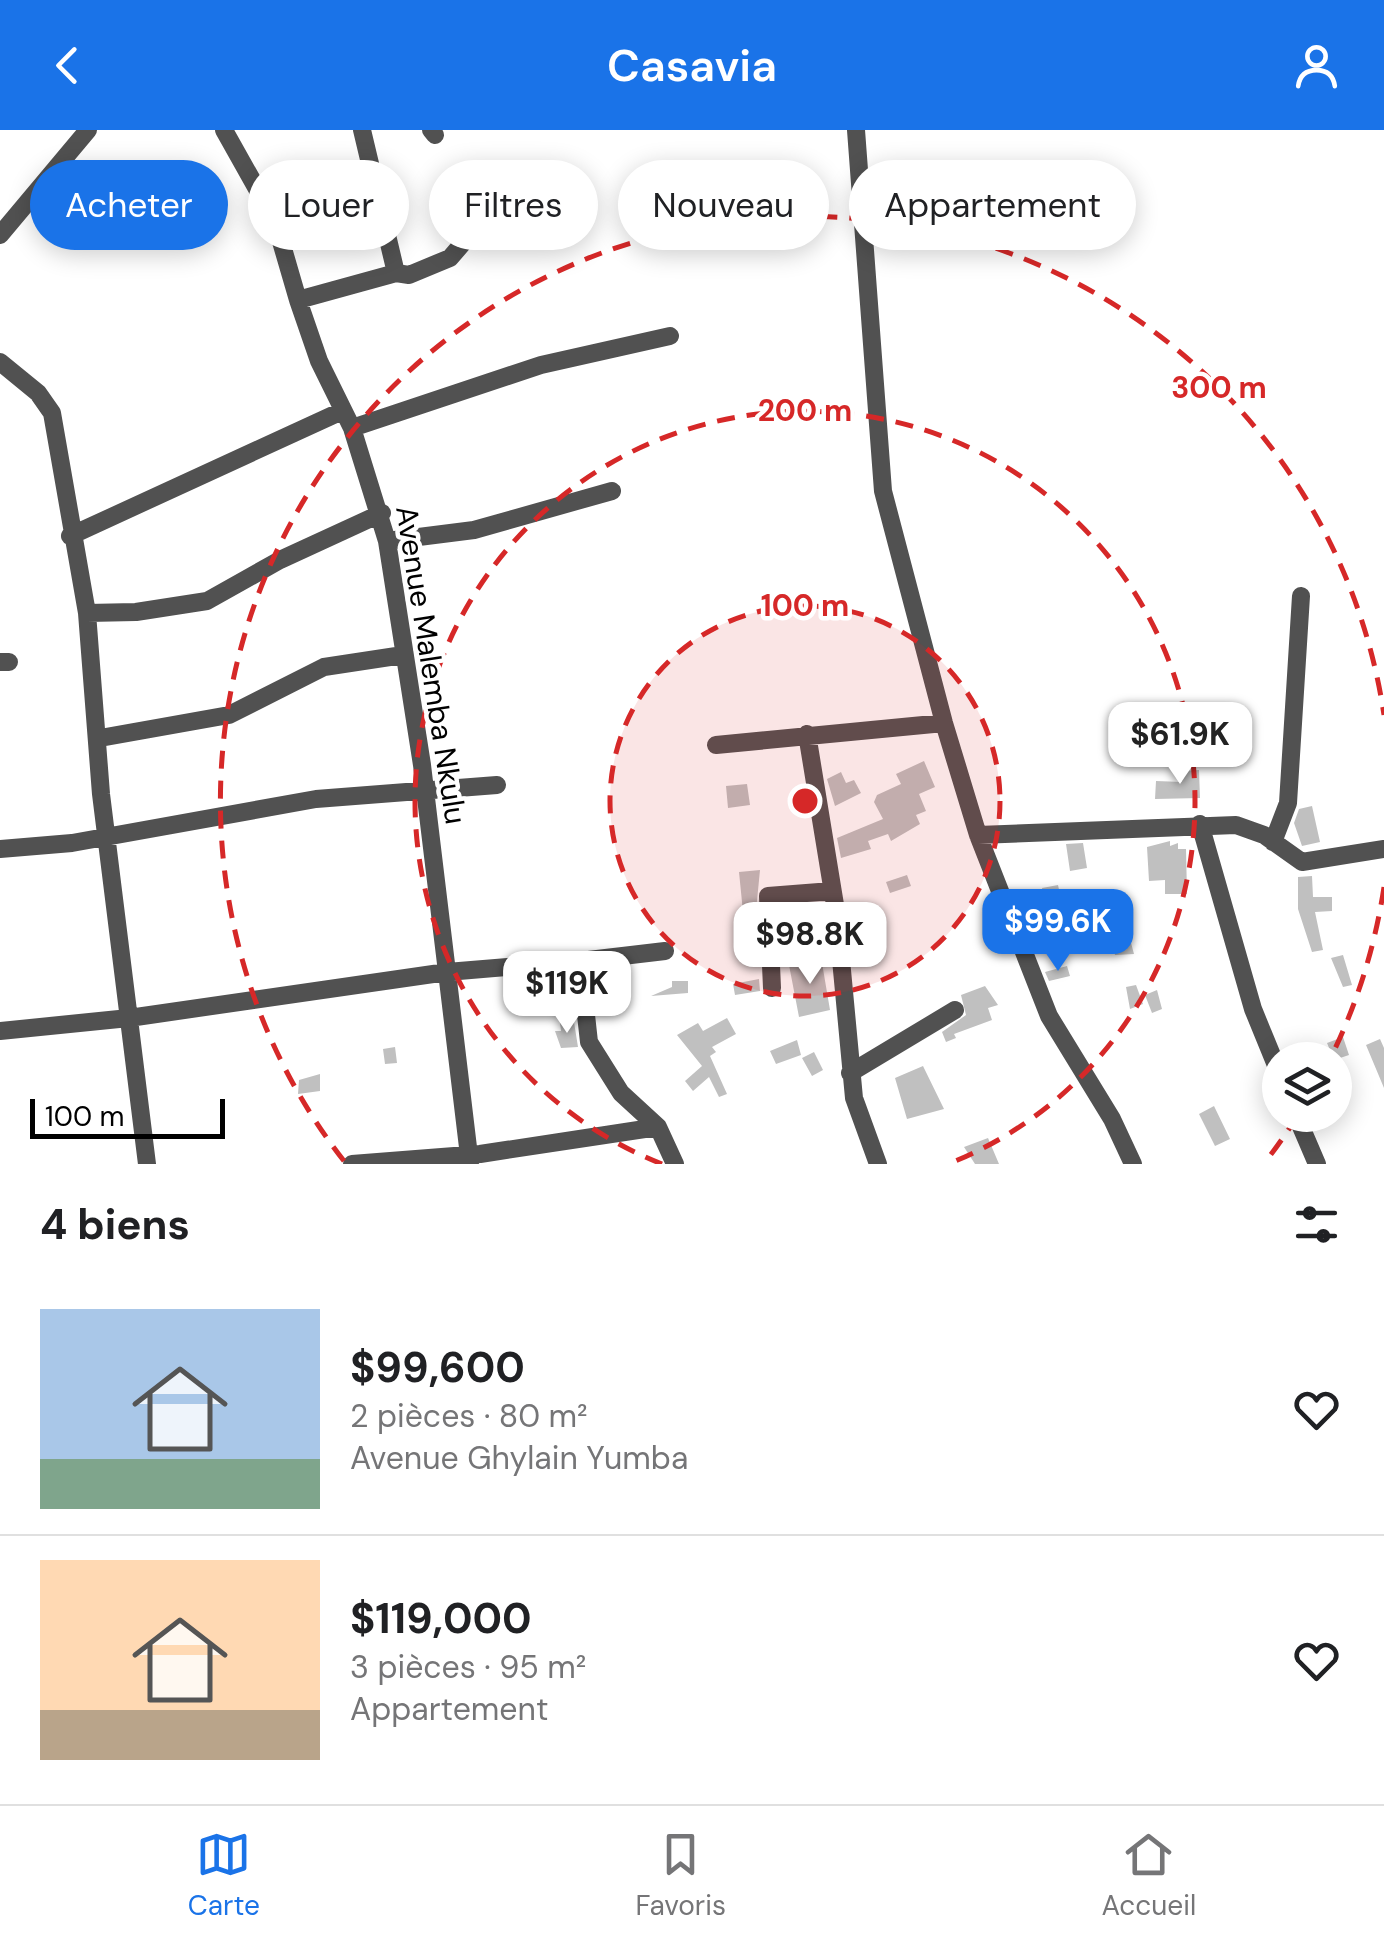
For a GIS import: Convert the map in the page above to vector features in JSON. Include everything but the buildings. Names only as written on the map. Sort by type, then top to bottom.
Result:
[{"type":"street","points":[[0,236],[88,130]]},
{"type":"street","name":"Avenue Malemba Nkulu","points":[[224,130],[275,220],[298,300],[352,428],[382,513],[424,791],[470,1160]]},
{"type":"street","points":[[362,130],[396,273]]},
{"type":"street","points":[[856,130],[883,491],[944,723],[978,836],[1049,1016],[1112,1118],[1133,1164]]},
{"type":"street","points":[[298,300],[396,273],[409,275],[450,258],[457,250]]},
{"type":"street","points":[[352,428],[541,365],[670,336]]},
{"type":"street","points":[[0,362],[38,393],[52,413],[70,536],[88,613],[108,836],[147,1164]]},
{"type":"street","points":[[70,536],[342,410]]},
{"type":"street","points":[[387,542],[474,530],[612,492]]},
{"type":"street","points":[[88,613],[151,610],[206,600],[280,560],[382,513]]},
{"type":"street","points":[[1274,842],[1288,803],[1301,596]]},
{"type":"street","points":[[100,738],[229,716],[324,666],[403,655]]},
{"type":"street","points":[[716,745],[944,723]]},
{"type":"street","points":[[807,734],[832,891],[850,1073],[859,1117],[878,1164]]},
{"type":"street","points":[[0,849],[108,836],[316,799],[497,785]]},
{"type":"street","points":[[978,836],[1200,824],[1240,826],[1274,842],[1302,862],[1384,849]]},
{"type":"street","points":[[1200,824],[1253,1009],[1267,1042]]},
{"type":"street","points":[[772,988],[768,896],[832,891]]},
{"type":"street","points":[[0,1031],[129,1018],[447,972],[666,951]]},
{"type":"street","points":[[580,961],[590,1042],[621,1093],[658,1127],[676,1164]]},
{"type":"street","points":[[850,1073],[954,1010]]},
{"type":"street","points":[[352,1164],[470,1160],[658,1127]]},
{"type":"street","points":[[1303,1132],[1317,1164]]}]
